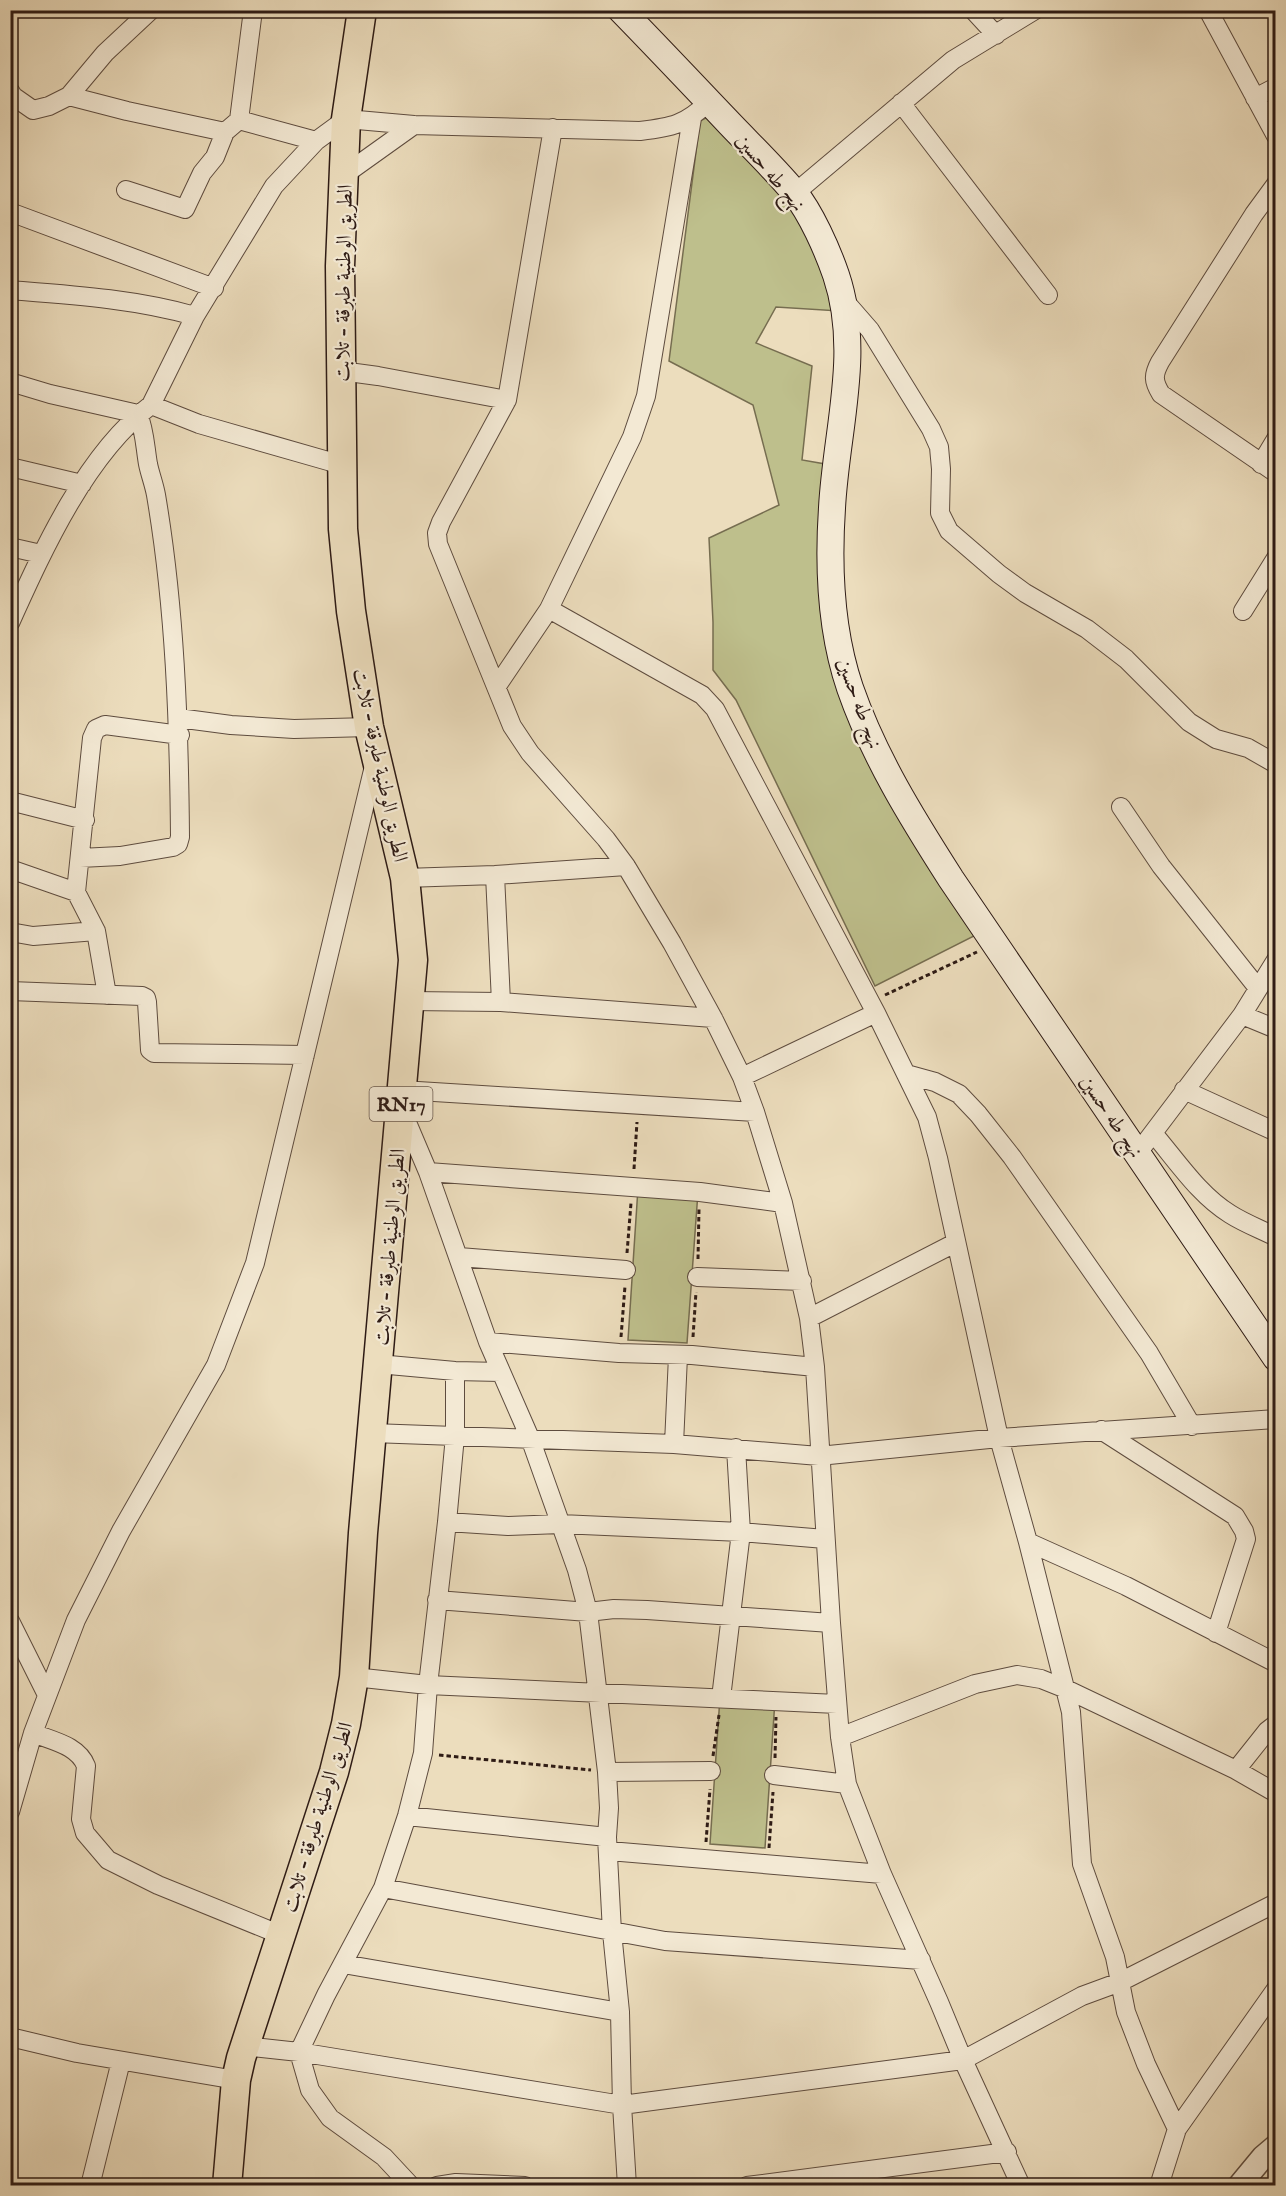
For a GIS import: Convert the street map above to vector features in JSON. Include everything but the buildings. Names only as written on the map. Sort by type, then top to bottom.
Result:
[{"type":"main road","name":"الطريق الوطنية طبرقة - تلابت","points":[[226,2186],[236,2080],[244,2046],[334,1772],[346,1724],[354,1677],[363,1533],[413,960],[405,878],[369,726],[351,611],[343,529],[340,266],[346,119],[362,10]]},
{"type":"main road","name":"نهج طه حسين","points":[[621,10],[701,110],[795,193],[820,236],[835,273],[843,299],[848,340],[844,416],[832,507],[831,572],[838,642],[850,688],[900,799],[951,879],[1275,1358]]},
{"type":"street","points":[[11,95],[33,110],[49,106],[69,96],[105,53],[151,10]]},
{"type":"street","points":[[126,190],[185,209],[202,173],[215,157],[232,126],[253,10]]},
{"type":"street","points":[[973,10],[996,35]]},
{"type":"street","points":[[795,193],[953,60],[1035,10]]},
{"type":"street","points":[[1208,10],[1275,136]]},
{"type":"street","points":[[1255,98],[1275,87]]},
{"type":"street","points":[[69,96],[127,111],[316,141]]},
{"type":"street","points":[[901,103],[1048,295]]},
{"type":"street","points":[[10,623],[41,554],[82,484],[110,445],[145,410],[195,316],[274,186],[316,141],[346,119],[414,125],[640,131],[671,127],[701,110]]},
{"type":"street","points":[[497,686],[549,609],[632,437],[646,396],[701,110]]},
{"type":"street","points":[[344,175],[414,125]]},
{"type":"street","points":[[554,128],[507,400],[437,532],[438,544],[512,726],[530,753],[606,839],[626,866],[713,1018],[742,1077],[755,1112],[783,1203],[809,1318],[815,1367],[819,1456],[837,1704],[847,1784],[882,1874],[1021,2186]]},
{"type":"street","points":[[1275,184],[1154,373],[1154,383],[1161,394],[1268,469],[1275,439]]},
{"type":"street","points":[[10,212],[214,288]]},
{"type":"street","points":[[10,290],[104,297],[158,305],[195,316]]},
{"type":"street","points":[[843,299],[870,330],[931,429],[939,447],[940,513],[949,531],[1025,593],[1087,629],[1126,659],[1189,722],[1216,739],[1248,748],[1275,751]]},
{"type":"street","points":[[341,371],[507,400]]},
{"type":"street","points":[[10,382],[50,394],[145,410],[342,465]]},
{"type":"street","points":[[80,858],[120,856],[172,847],[178,844],[180,837],[179,727],[169,594],[157,504],[143,427],[145,410]]},
{"type":"street","points":[[10,467],[82,484]]},
{"type":"street","points":[[10,548],[41,554]]},
{"type":"street","points":[[1243,611],[1275,558]]},
{"type":"street","points":[[549,609],[702,695],[716,709],[873,1007],[927,1117],[999,1438],[1071,1712],[1082,1864],[1115,1957],[1125,2006],[1146,2064],[1177,2129]]},
{"type":"street","points":[[107,995],[96,931],[76,892],[92,738],[96,729],[105,725],[179,727],[231,725],[294,729],[369,726]]},
{"type":"street","points":[[1248,748],[1275,764]]},
{"type":"street","points":[[10,1812],[33,1733],[76,1620],[121,1531],[216,1365],[255,1263],[377,755]]},
{"type":"street","points":[[10,801],[85,820]]},
{"type":"street","points":[[1121,807],[1161,866],[1257,987]]},
{"type":"street","points":[[405,878],[495,875],[626,866]]},
{"type":"street","points":[[10,869],[76,892]]},
{"type":"street","points":[[495,875],[501,1002]]},
{"type":"street","points":[[10,932],[33,936],[96,931]]},
{"type":"street","points":[[1137,1154],[1242,1015],[1275,960]]},
{"type":"street","points":[[10,991],[142,996],[146,998],[150,1050],[154,1053],[305,1054]]},
{"type":"street","points":[[409,1001],[501,1002],[713,1018]]},
{"type":"street","points":[[742,1077],[873,1007]]},
{"type":"street","points":[[1242,1015],[1275,1029]]},
{"type":"street","points":[[906,1074],[935,1082],[959,1094],[978,1114],[1012,1157],[1149,1353],[1192,1426]]},
{"type":"street","points":[[1184,1090],[1275,1132]]},
{"type":"street","points":[[627,2186],[620,2012],[612,1932],[607,1772],[600,1694],[588,1612],[577,1570],[530,1438],[488,1342],[402,1099],[755,1112]]},
{"type":"street","points":[[1153,1133],[1200,1189],[1213,1201],[1229,1214],[1275,1237]]},
{"type":"street","points":[[428,1172],[700,1192],[783,1203]]},
{"type":"street","points":[[809,1318],[955,1243]]},
{"type":"street","points":[[459,1257],[626,1270]]},
{"type":"street","points":[[697,1277],[802,1281]]},
{"type":"street","points":[[488,1342],[815,1367]]},
{"type":"street","points":[[674,1444],[678,1356]]},
{"type":"street","points":[[378,1364],[455,1371],[501,1372]]},
{"type":"street","points":[[411,2186],[384,2157],[330,2118],[310,2090],[299,2052],[326,1995],[383,1888],[407,1816],[423,1753],[428,1685],[455,1436],[455,1371]]},
{"type":"street","points":[[372,1433],[674,1444],[819,1456],[999,1438],[1275,1419]]},
{"type":"street","points":[[1101,1430],[1240,1521],[1245,1539],[1216,1633]]},
{"type":"street","points":[[722,1698],[741,1532],[736,1448]]},
{"type":"street","points":[[447,1522],[508,1526],[560,1524],[741,1532],[825,1539]]},
{"type":"street","points":[[1028,1542],[1126,1586],[1275,1663]]},
{"type":"street","points":[[437,1600],[588,1612],[614,1609],[647,1610],[831,1623]]},
{"type":"street","points":[[10,1622],[47,1695]]},
{"type":"street","points":[[840,1737],[975,1684],[1017,1675],[1041,1679],[1066,1689],[1236,1770],[1275,1793]]},
{"type":"street","points":[[354,1677],[428,1685],[837,1704]]},
{"type":"street","points":[[1236,1770],[1275,1724]]},
{"type":"street","points":[[33,1733],[71,1748],[83,1758],[86,1766],[81,1819],[92,1843],[108,1860],[158,1885],[281,1935]]},
{"type":"street","points":[[607,1772],[711,1771]]},
{"type":"street","points":[[774,1775],[847,1784]]},
{"type":"street","points":[[407,1816],[608,1844],[882,1874]]},
{"type":"street","points":[[383,1888],[665,1941],[921,1960]]},
{"type":"street","points":[[244,2046],[299,2052],[622,2105],[963,2060],[1082,1996],[1120,1982],[1275,1903]]},
{"type":"street","points":[[343,1964],[620,2012]]},
{"type":"street","points":[[1159,2186],[1177,2129],[1275,1989]]},
{"type":"street","points":[[10,2037],[77,2053],[236,2080]]},
{"type":"street","points":[[90,2186],[121,2061]]},
{"type":"street","points":[[1239,2186],[1275,2146]]},
{"type":"street","points":[[747,2186],[1007,2152]]},
{"type":"street","points":[[437,2186],[456,2183],[525,2186]]},
{"type":"path","points":[[873,1007],[995,943]]},
{"type":"path","points":[[619,1353],[638,1106]]},
{"type":"path","points":[[423,1753],[607,1772]]},
{"type":"green space","points":[[717,112],[792,197],[839,311],[776,307],[756,343],[812,366],[802,460],[825,464],[823,541],[887,784],[974,936],[875,986],[736,700],[713,670],[709,538],[779,505],[753,405],[669,361],[700,121]]},
{"type":"green space","points":[[638,1188],[698,1192],[687,1343],[628,1340]]},
{"type":"green space","points":[[720,1697],[775,1700],[765,1848],[710,1844]]}]
